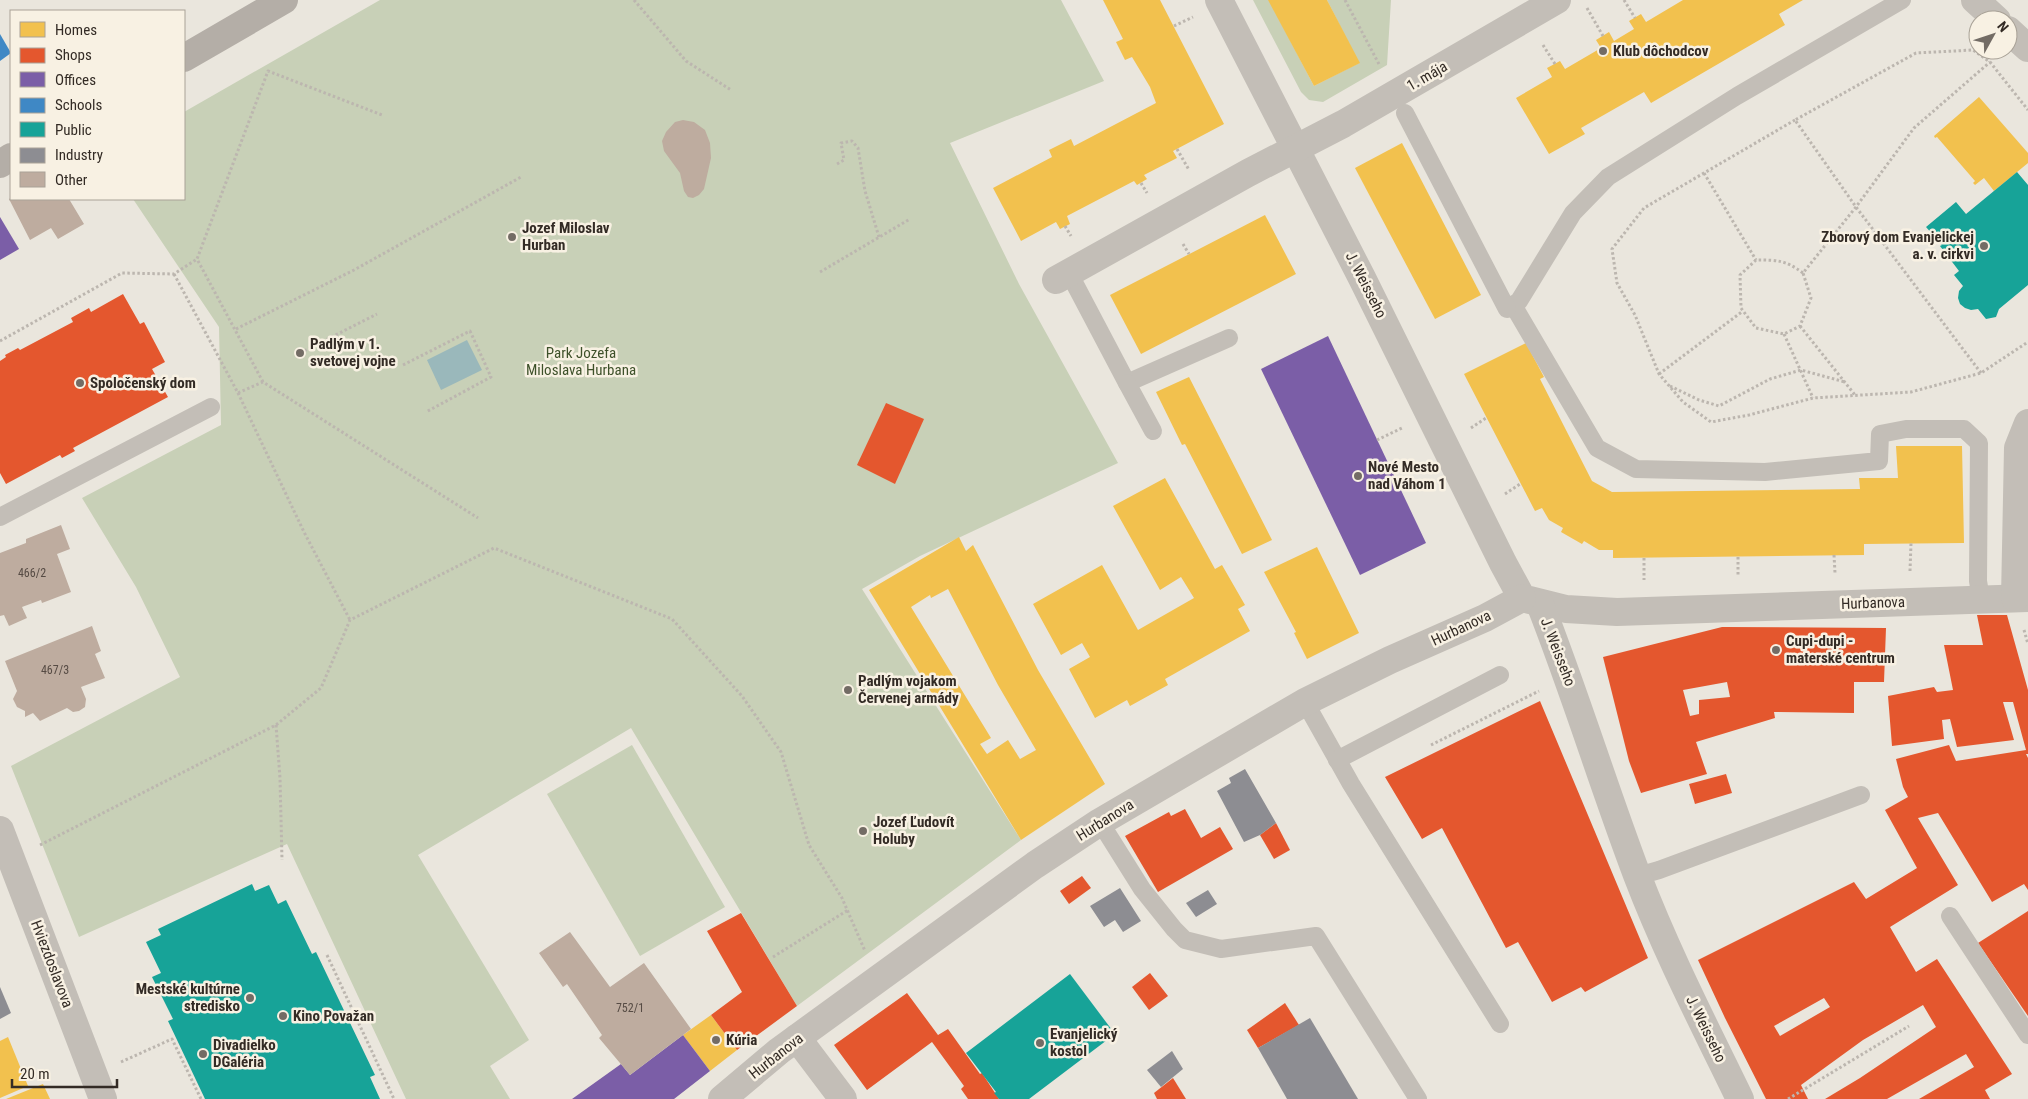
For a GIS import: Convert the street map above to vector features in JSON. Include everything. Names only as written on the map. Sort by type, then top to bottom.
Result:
[{"type":"main road","points":[[185,57],[284,0]]},
{"type":"street","name":"1. mája","points":[[1296,148],[1343,124],[1557,0]]},
{"type":"street","points":[[1975,0],[1986,10]]},
{"type":"street","name":"J. Weisseho","points":[[1209,7],[1296,148],[1503,563],[1531,601],[1561,658],[1638,876],[1687,990],[1740,1099]]},
{"type":"street","points":[[2018,39],[2028,48]]},
{"type":"street","points":[[1062,277],[1296,148]]},
{"type":"street","points":[[2022,598],[2018,448],[2028,423]]},
{"type":"street","name":"Hurbanova","points":[[722,1099],[779,1051],[1035,865],[1100,822],[1305,702],[1390,660],[1485,618],[1531,601],[1566,609],[1617,612],[2022,598]]},
{"type":"street","name":"Hviezdoslavova","points":[[0,830],[104,1099]]},
{"type":"street","points":[[797,1038],[843,1099]]},
{"type":"lane","points":[[1902,0],[1738,96],[1608,177],[1573,213],[1519,301],[1513,305],[1597,448],[1636,469],[1765,472],[1879,461],[1880,434],[1906,429],[1964,429],[1979,443],[1978,581],[1981,599]]},
{"type":"lane","points":[[1405,113],[1507,309]]},
{"type":"lane","points":[[1062,277],[1128,383],[1153,431]]},
{"type":"lane","points":[[1128,383],[1229,338]]},
{"type":"lane","points":[[0,517],[211,407]]},
{"type":"lane","points":[[1337,760],[1500,676]]},
{"type":"lane","points":[[1305,702],[1337,760],[1500,1024]]},
{"type":"lane","points":[[1638,876],[1862,795]]},
{"type":"lane","points":[[1100,822],[1142,889],[1185,940],[1222,948],[1316,936],[1418,1099]]},
{"type":"lane","points":[[1950,916],[2028,1035]]},
{"type":"path","points":[[634,0],[686,61],[731,90]]},
{"type":"path","points":[[1345,0],[1384,74]]},
{"type":"path","points":[[1624,0],[1635,18]]},
{"type":"path","points":[[1174,26],[1209,7]]},
{"type":"path","points":[[1587,8],[1603,36]]},
{"type":"path","points":[[1542,43],[1555,64]]},
{"type":"path","points":[[2028,110],[1990,62],[1973,50],[1916,53],[1795,120],[1644,208],[1612,249],[1617,283],[1635,315],[1659,374],[1682,402],[1711,422],[1813,398],[1912,392],[1981,373],[2028,342]]},
{"type":"path","points":[[1803,273],[1856,207],[1914,128],[1990,62]]},
{"type":"path","points":[[0,341],[122,273],[174,274],[197,259],[268,71],[382,115]]},
{"type":"path","points":[[1795,120],[1856,207],[1981,373]]},
{"type":"path","points":[[837,164],[844,160],[841,143],[852,141],[858,148],[865,191],[879,237]]},
{"type":"path","points":[[1177,149],[1190,174]]},
{"type":"path","points":[[1704,173],[1756,260]]},
{"type":"path","points":[[236,329],[354,270],[520,177]]},
{"type":"path","points":[[820,272],[910,219]]},
{"type":"path","points":[[197,259],[263,382],[478,518]]},
{"type":"path","points":[[1756,260],[1774,260],[1789,263],[1803,273],[1811,298],[1800,326],[1784,334],[1756,328],[1742,308],[1740,275],[1756,260]]},
{"type":"path","points":[[174,274],[238,393],[304,532],[350,620]]},
{"type":"path","points":[[1659,374],[1744,311]]},
{"type":"path","points":[[300,353],[377,314]]},
{"type":"path","points":[[1800,326],[1855,395]]},
{"type":"path","points":[[403,365],[470,331],[491,377],[426,412]]},
{"type":"path","points":[[1784,334],[1802,370],[1813,398]]},
{"type":"path","points":[[1669,386],[1698,400],[1719,406],[1770,379],[1802,370],[1844,382]]},
{"type":"path","points":[[211,407],[263,382]]},
{"type":"path","points":[[1470,428],[1486,418]]},
{"type":"path","points":[[1377,440],[1405,427]]},
{"type":"path","points":[[1505,495],[1520,484]]},
{"type":"path","points":[[1910,543],[1910,572]]},
{"type":"path","points":[[35,847],[276,725],[321,688],[350,620],[494,548],[672,618],[742,696],[780,752],[809,845],[848,910],[867,954]]},
{"type":"path","points":[[1834,555],[1835,574]]},
{"type":"path","points":[[1738,556],[1739,585]]},
{"type":"path","points":[[1644,558],[1644,586]]},
{"type":"path","points":[[1422,749],[1546,687]]},
{"type":"path","points":[[276,725],[280,778],[282,860]]},
{"type":"path","points":[[773,957],[848,910]]},
{"type":"path","points":[[326,955],[394,1099]]},
{"type":"path","points":[[1788,1099],[1909,1026]]},
{"type":"path","points":[[120,1063],[172,1039],[200,1099]]},
{"type":"green space","name":"Park Jozefa Miloslava Hurbana","points":[[380,0],[1061,0],[1104,81],[950,143],[1019,284],[1118,463],[920,556],[862,589],[1021,840],[797,1006],[631,728],[418,855],[529,1040],[490,1066],[510,1099],[406,1099],[287,844],[79,937],[11,766],[180,677],[136,587],[82,498],[221,425],[219,327],[134,200],[185,200],[185,111]]},
{"type":"green space","points":[[1253,0],[1269,0],[1314,86],[1359,63],[1327,0],[1391,0],[1387,65],[1323,102],[1309,100],[1301,92]]},
{"type":"green space","points":[[632,745],[725,907],[640,956],[547,794]]},
{"type":"water","points":[[467,340],[482,370],[441,390],[427,360]]},
{"type":"building: Homes","points":[[1103,0],[1160,0],[1224,124],[1173,151],[1177,158],[1144,175],[1147,179],[1137,185],[1134,181],[1067,216],[1070,224],[1060,229],[1056,222],[1021,241],[993,188],[1052,157],[1049,150],[1071,139],[1074,146],[1156,103],[1150,87],[1132,57],[1125,60],[1116,42],[1123,39]]},
{"type":"building: Homes","points":[[1268,0],[1327,0],[1360,63],[1314,86]]},
{"type":"building: Homes","points":[[1683,0],[1803,0],[1779,14],[1785,25],[1651,103],[1644,92],[1581,128],[1585,134],[1549,154],[1516,98],[1552,77],[1547,68],[1560,61],[1565,69],[1601,48],[1596,40],[1609,32],[1614,41],[1634,29],[1629,21],[1641,14],[1646,22]]},
{"type":"building: Homes","points":[[1979,97],[2028,153],[2028,163],[1994,191],[1984,178],[1975,185],[1973,183],[1975,181],[1937,137],[1935,138],[1934,136]]},
{"type":"building: Homes","points":[[1402,143],[1481,295],[1435,319],[1355,168]]},
{"type":"building: Homes","points":[[1265,215],[1296,274],[1141,354],[1110,295]]},
{"type":"building: Homes","points":[[1526,343],[1544,377],[1540,379],[1592,481],[1612,492],[1860,489],[1859,478],[1898,478],[1896,446],[1962,446],[1964,543],[1864,544],[1864,555],[1613,558],[1613,550],[1599,550],[1584,541],[1582,544],[1561,532],[1563,528],[1549,520],[1542,508],[1535,511],[1464,374]]},
{"type":"building: Homes","points":[[1189,377],[1272,540],[1242,554],[1185,444],[1182,445],[1156,392]]},
{"type":"building: Homes","points":[[1165,478],[1215,569],[1222,565],[1245,605],[1238,609],[1250,631],[1165,679],[1168,685],[1130,706],[1127,700],[1095,718],[1069,669],[1090,657],[1082,643],[1061,655],[1033,604],[1102,565],[1138,630],[1194,598],[1181,577],[1160,590],[1113,506]]},
{"type":"building: Homes","points":[[959,537],[966,551],[973,545],[1038,670],[1105,784],[1021,840],[869,590]],"holes":[[[948,589],[998,685],[1036,750],[1020,759],[1008,740],[987,754],[980,744],[991,738],[911,607],[930,595],[931,598]]]},
{"type":"building: Homes","points":[[1317,547],[1359,633],[1307,659],[1294,633],[1296,632],[1264,572]]},
{"type":"building: Homes","points":[[711,1015],[737,1050],[710,1071],[683,1035]]},
{"type":"building: Homes","points":[[8,1037],[28,1086],[0,1098],[0,1041]]},
{"type":"building: Homes","points":[[43,1084],[50,1099],[6,1099]]},
{"type":"building: Shops","name":"Spoločenský dom","points":[[123,294],[140,324],[144,322],[165,362],[152,369],[168,397],[73,448],[75,451],[62,458],[60,455],[6,484],[0,473],[0,361],[6,357],[5,355],[18,348],[20,350],[73,322],[71,318],[89,308],[91,312]]},
{"type":"building: Shops","points":[[886,403],[924,419],[895,484],[857,465]]},
{"type":"building: Shops","points":[[1977,615],[2007,615],[2028,690],[2028,754],[2026,754],[2028,758],[2028,890],[2024,884],[1992,902],[1938,813],[1918,818],[1958,885],[1890,927],[1916,972],[1937,959],[2012,1074],[1985,1090],[1990,1099],[1919,1099],[1974,1067],[1966,1054],[1887,1099],[1825,1099],[1936,1027],[1923,1005],[1863,1040],[1801,1085],[1808,1099],[1766,1099],[1698,960],[1854,882],[1866,899],[1917,868],[1885,810],[1908,797],[1903,787],[1896,759],[1949,745],[1956,761],[2026,750],[2013,702],[2003,702],[2014,740],[1957,747],[1950,719],[1942,720],[1944,739],[1892,746],[1888,696],[1934,687],[1937,692],[1953,690],[1944,645],[1983,645]],"holes":[[[1824,998],[1830,1007],[1780,1036],[1774,1026]]]},
{"type":"building: Shops","points":[[1722,627],[1886,628],[1884,682],[1854,682],[1854,713],[1774,712],[1775,718],[1696,742],[1707,774],[1641,793],[1629,761],[1603,657]],"holes":[[[1727,682],[1730,697],[1699,700],[1699,714],[1690,716],[1683,690]]]},
{"type":"building: Shops","points":[[1540,701],[1648,958],[1585,992],[1581,987],[1552,1002],[1518,942],[1506,948],[1442,828],[1422,839],[1385,777]]},
{"type":"building: Shops","points":[[1726,774],[1732,793],[1695,804],[1689,784]]},
{"type":"building: Shops","points":[[1185,809],[1201,838],[1220,827],[1233,849],[1158,892],[1125,836],[1169,812],[1171,816]]},
{"type":"building: Shops","points":[[1276,823],[1290,850],[1274,859],[1260,835]]},
{"type":"building: Shops","points":[[1082,876],[1091,888],[1069,904],[1060,891]]},
{"type":"building: Shops","points":[[2028,911],[2028,1016],[1978,943]]},
{"type":"building: Shops","name":"Kúria","points":[[741,913],[797,1006],[737,1050],[711,1015],[742,992],[707,931]]},
{"type":"building: Shops","points":[[1150,973],[1168,996],[1149,1010],[1132,987]]},
{"type":"building: Shops","points":[[907,993],[938,1035],[948,1029],[980,1074],[982,1073],[999,1099],[968,1099],[961,1089],[964,1086],[932,1042],[867,1090],[834,1045]]},
{"type":"building: Shops","points":[[1285,1003],[1299,1025],[1258,1048],[1247,1030]]},
{"type":"building: Shops","points":[[1173,1078],[1186,1099],[1157,1099],[1154,1093]]},
{"type":"building: Offices","points":[[0,217],[19,249],[0,260]]},
{"type":"building: Offices","points":[[1328,336],[1426,543],[1360,575],[1261,369]]},
{"type":"building: Offices","points":[[683,1035],[710,1071],[674,1099],[572,1099],[621,1064],[630,1075]]},
{"type":"building: Schools","points":[[0,34],[10,54],[0,61]]},
{"type":"building: Public","name":"Zborový dom Evanjelickej a. v. cirkvi","points":[[2017,172],[2028,185],[2028,285],[1999,309],[1996,317],[1986,319],[1978,309],[1971,310],[1960,304],[1958,298],[1959,291],[1963,286],[1954,275],[1959,271],[1940,246],[1942,245],[1926,227],[1956,202],[1966,214]]},
{"type":"building: Public","name":"Mestské kultúrne stredisko","points":[[252,884],[255,891],[269,885],[278,904],[286,900],[312,954],[316,952],[375,1075],[370,1077],[380,1099],[205,1099],[168,1021],[173,1019],[152,977],[161,973],[146,942],[161,935],[158,929]]},
{"type":"building: Public","name":"Evanjelický kostol","points":[[1070,974],[1115,1034],[1029,1099],[999,1099],[994,1093],[996,1092],[966,1053]]},
{"type":"building: Industry","points":[[1245,769],[1276,823],[1260,835],[1244,842],[1217,791],[1231,783],[1229,778]]},
{"type":"building: Industry","points":[[1120,888],[1141,921],[1123,932],[1115,920],[1104,927],[1090,906]]},
{"type":"building: Industry","points":[[1208,890],[1217,904],[1196,917],[1186,903]]},
{"type":"building: Industry","points":[[0,987],[11,1013],[0,1019]]},
{"type":"building: Industry","points":[[1310,1018],[1358,1099],[1287,1099],[1258,1048]]},
{"type":"building: Industry","points":[[1172,1051],[1183,1069],[1161,1087],[1147,1070]]},
{"type":"building: Other","points":[[683,120],[694,122],[705,130],[710,143],[711,158],[704,189],[693,198],[688,197],[684,191],[680,173],[664,151],[662,141],[666,132],[675,122]]},
{"type":"building: Other","points":[[9,199],[70,200],[84,224],[58,239],[51,228],[30,240]]},
{"type":"building: Other","points":[[61,525],[70,549],[57,554],[71,592],[42,603],[41,600],[22,607],[27,618],[9,626],[4,615],[0,616],[0,553],[26,543],[26,539]]},
{"type":"building: Other","points":[[92,626],[101,651],[95,654],[105,678],[81,687],[86,699],[85,707],[73,712],[67,708],[40,721],[33,713],[25,717],[25,711],[17,707],[13,699],[17,691],[5,661]]},
{"type":"building: Other","points":[[570,932],[610,987],[644,963],[691,1029],[630,1075],[599,1038],[602,1035],[567,984],[563,987],[539,953]]},
{"type":"place","name":"Klub dôchodcov","points":[[1603,51]]},
{"type":"place","name":"Jozef Miloslav Hurban","points":[[512,237]]},
{"type":"place","name":"Zborový dom Evanjelickej a. v. cirkvi","points":[[1984,246]]},
{"type":"place","name":"Padlým v 1. svetovej vojne","points":[[300,353]]},
{"type":"place","name":"Spoločenský dom","points":[[80,383]]},
{"type":"place","name":"Nové Mesto nad Váhom 1","points":[[1358,476]]},
{"type":"place","name":"Cupi-dupi - materské centrum","points":[[1776,650]]},
{"type":"place","name":"Padlým vojakom Červenej armády","points":[[848,690]]},
{"type":"place","name":"Jozef Ľudovít Holuby","points":[[863,831]]},
{"type":"place","name":"Mestské kultúrne stredisko","points":[[250,998]]},
{"type":"place","name":"Kino Považan","points":[[283,1016]]},
{"type":"place","name":"Kúria","points":[[716,1040]]},
{"type":"place","name":"Evanjelický kostol","points":[[1040,1043]]},
{"type":"place","name":"Divadielko DGaléria","points":[[203,1054]]}]
